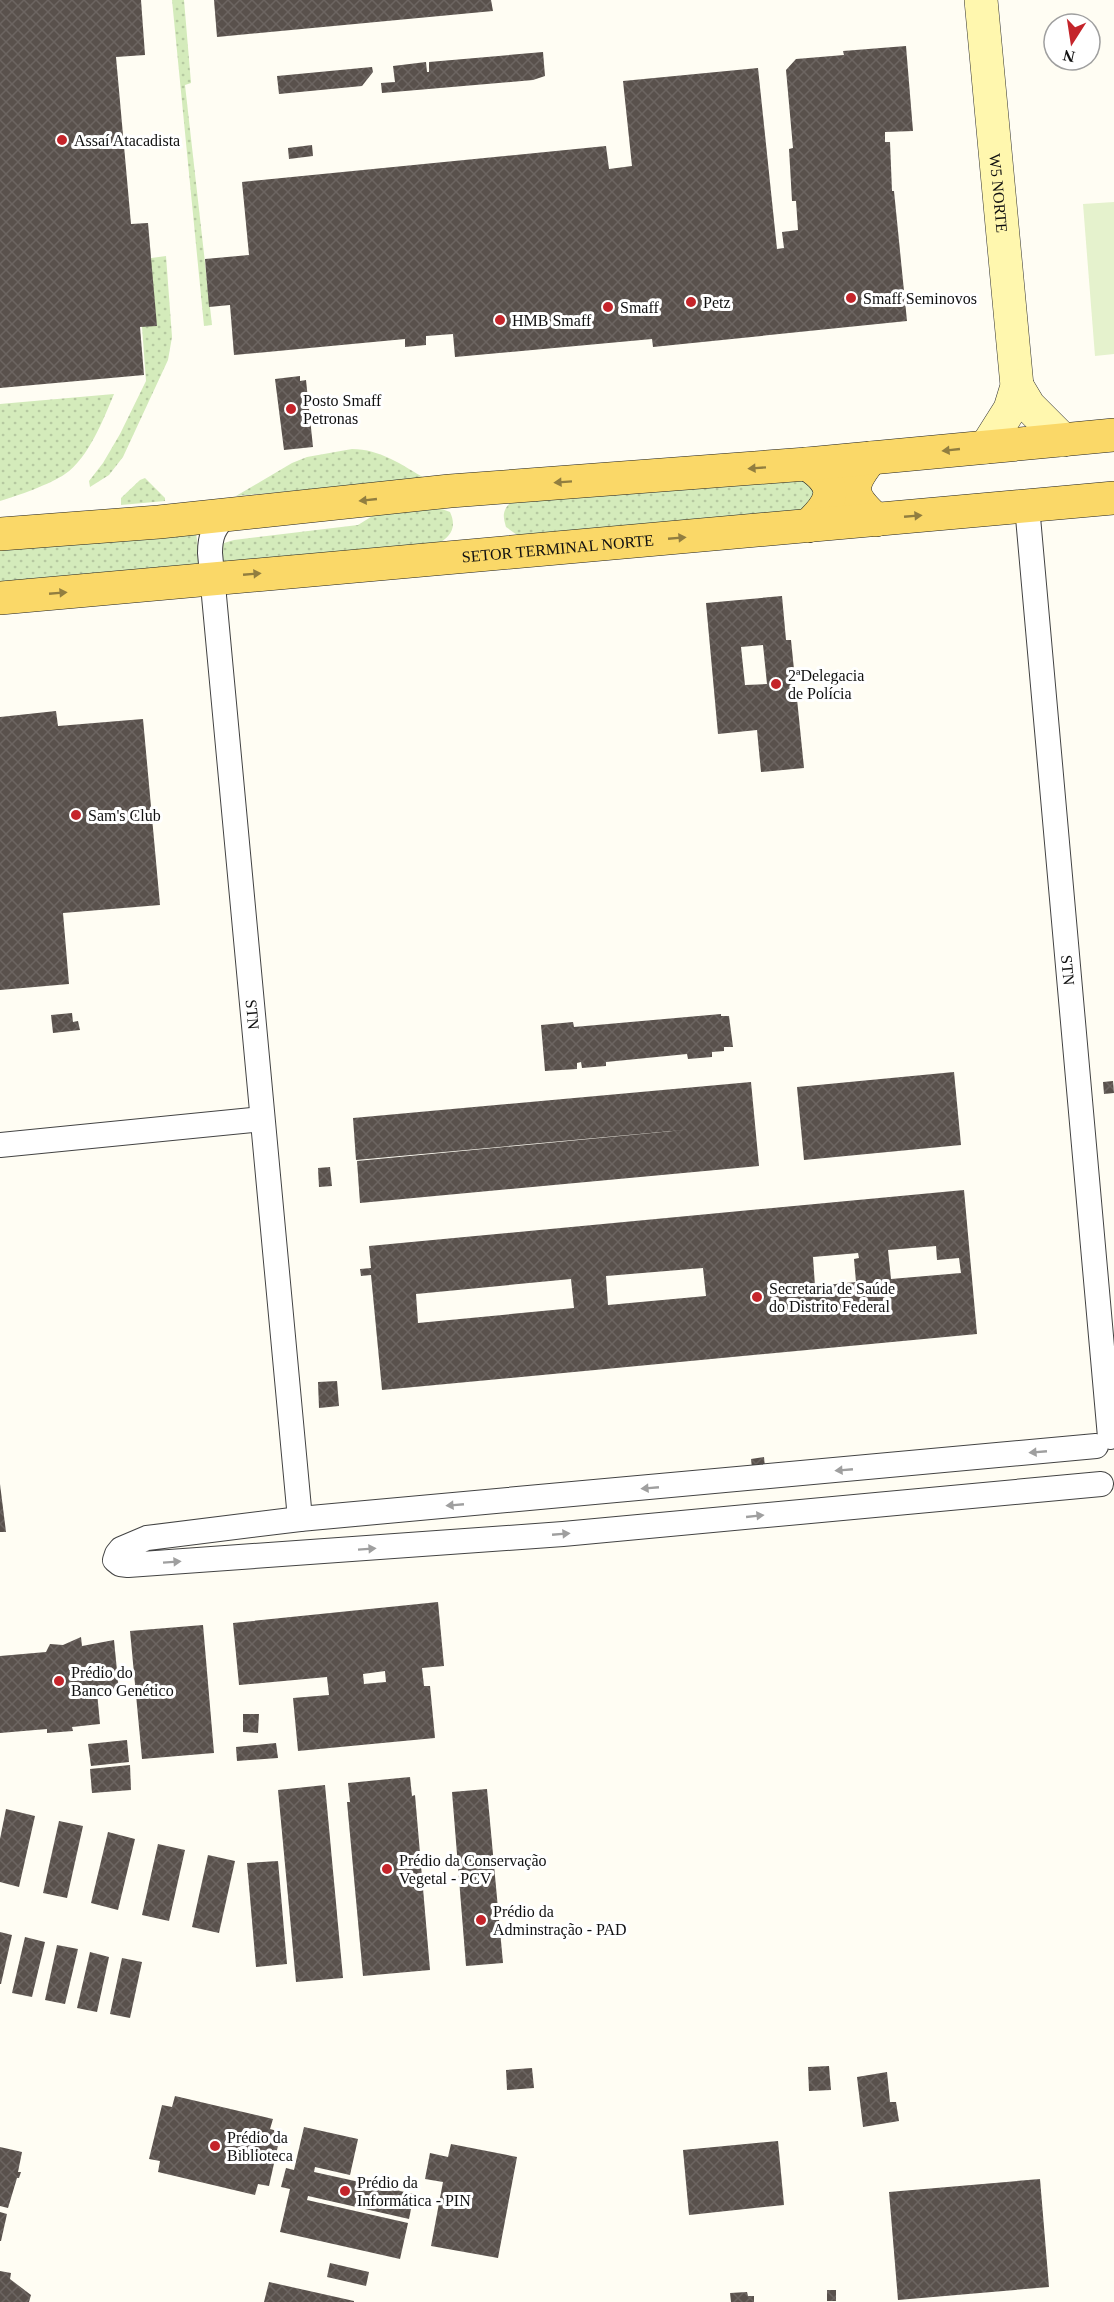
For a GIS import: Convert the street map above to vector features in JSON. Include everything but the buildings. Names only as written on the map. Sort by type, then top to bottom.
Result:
[{"type":"main road","name":"W5 NORTE","points":[[981,0],[1017,386],[1010,409],[986,447]]},
{"type":"main road","name":"W5 NORTE","points":[[1017,386],[1029,406],[1063,440]]},
{"type":"main road","points":[[0,534],[226,515],[450,491],[807,464],[1114,435]]},
{"type":"main road","points":[[871,458],[859,473],[853,491],[862,507],[876,520]]},
{"type":"main road","points":[[807,464],[825,480],[830,491],[829,502],[824,510],[807,526]]},
{"type":"main road","name":"SETOR TERMINAL NORTE","points":[[0,598],[110,589],[212,577],[504,554],[1114,498]]},
{"type":"street","name":"STN","points":[[1027,506],[1107,1440],[1091,1461],[1092,1469],[1108,1486]]},
{"type":"street","name":"STN","points":[[226,515],[213,531],[210,542],[212,577],[300,1519]]},
{"type":"street","points":[[0,1145],[262,1119]]},
{"type":"street","points":[[1107,1440],[300,1519],[147,1538],[121,1549],[115,1560],[120,1564],[128,1565],[563,1534],[1108,1486]]},
{"type":"green space","points":[[172,0],[184,0],[191,83],[185,85],[212,325],[204,326]]},
{"type":"green space","points":[[1114,202],[1114,354],[1095,356],[1083,204]]},
{"type":"green space","points":[[166,256],[172,337],[168,360],[123,457],[109,475],[90,487],[89,481],[120,434],[146,381],[137,260]]},
{"type":"green space","points":[[114,394],[88,448],[73,467],[51,482],[0,501],[0,404]]},
{"type":"green space","points":[[352,449],[381,455],[426,479],[236,496],[292,463],[307,457]]},
{"type":"green space","points":[[806,476],[817,496],[801,512],[520,537],[506,527],[504,520],[504,511],[510,503]]},
{"type":"green space","points":[[145,478],[165,498],[165,501],[121,505],[121,498]]},
{"type":"green space","points":[[439,508],[450,512],[453,527],[449,535],[437,544],[222,566],[220,547],[234,540],[358,525],[374,515]]},
{"type":"green space","points":[[196,533],[201,567],[0,584],[0,550]]},
{"type":"place","name":"Assaí Atacadista","points":[[62,140]]},
{"type":"place","name":"Smaff Seminovos","points":[[851,298]]},
{"type":"place","name":"Petz","points":[[691,302]]},
{"type":"place","name":"Smaff","points":[[608,307]]},
{"type":"place","name":"HMB Smaff","points":[[500,320]]},
{"type":"place","name":"Posto Smaff Petronas","points":[[291,409]]},
{"type":"place","name":"2ªDelegacia de Polícia","points":[[776,684]]},
{"type":"place","name":"Sam's Club","points":[[76,815]]},
{"type":"place","name":"Secretaria de Saúde do Distrito Federal","points":[[757,1297]]},
{"type":"place","name":"Prédio do Banco Genético","points":[[59,1681]]},
{"type":"place","name":"Prédio da Conservação Vegetal - PCV","points":[[387,1869]]},
{"type":"place","name":"Prédio da Adminstração - PAD","points":[[481,1920]]},
{"type":"place","name":"Prédio da Biblioteca","points":[[215,2146]]},
{"type":"place","name":"Prédio da Informática - PIN","points":[[345,2191]]}]
